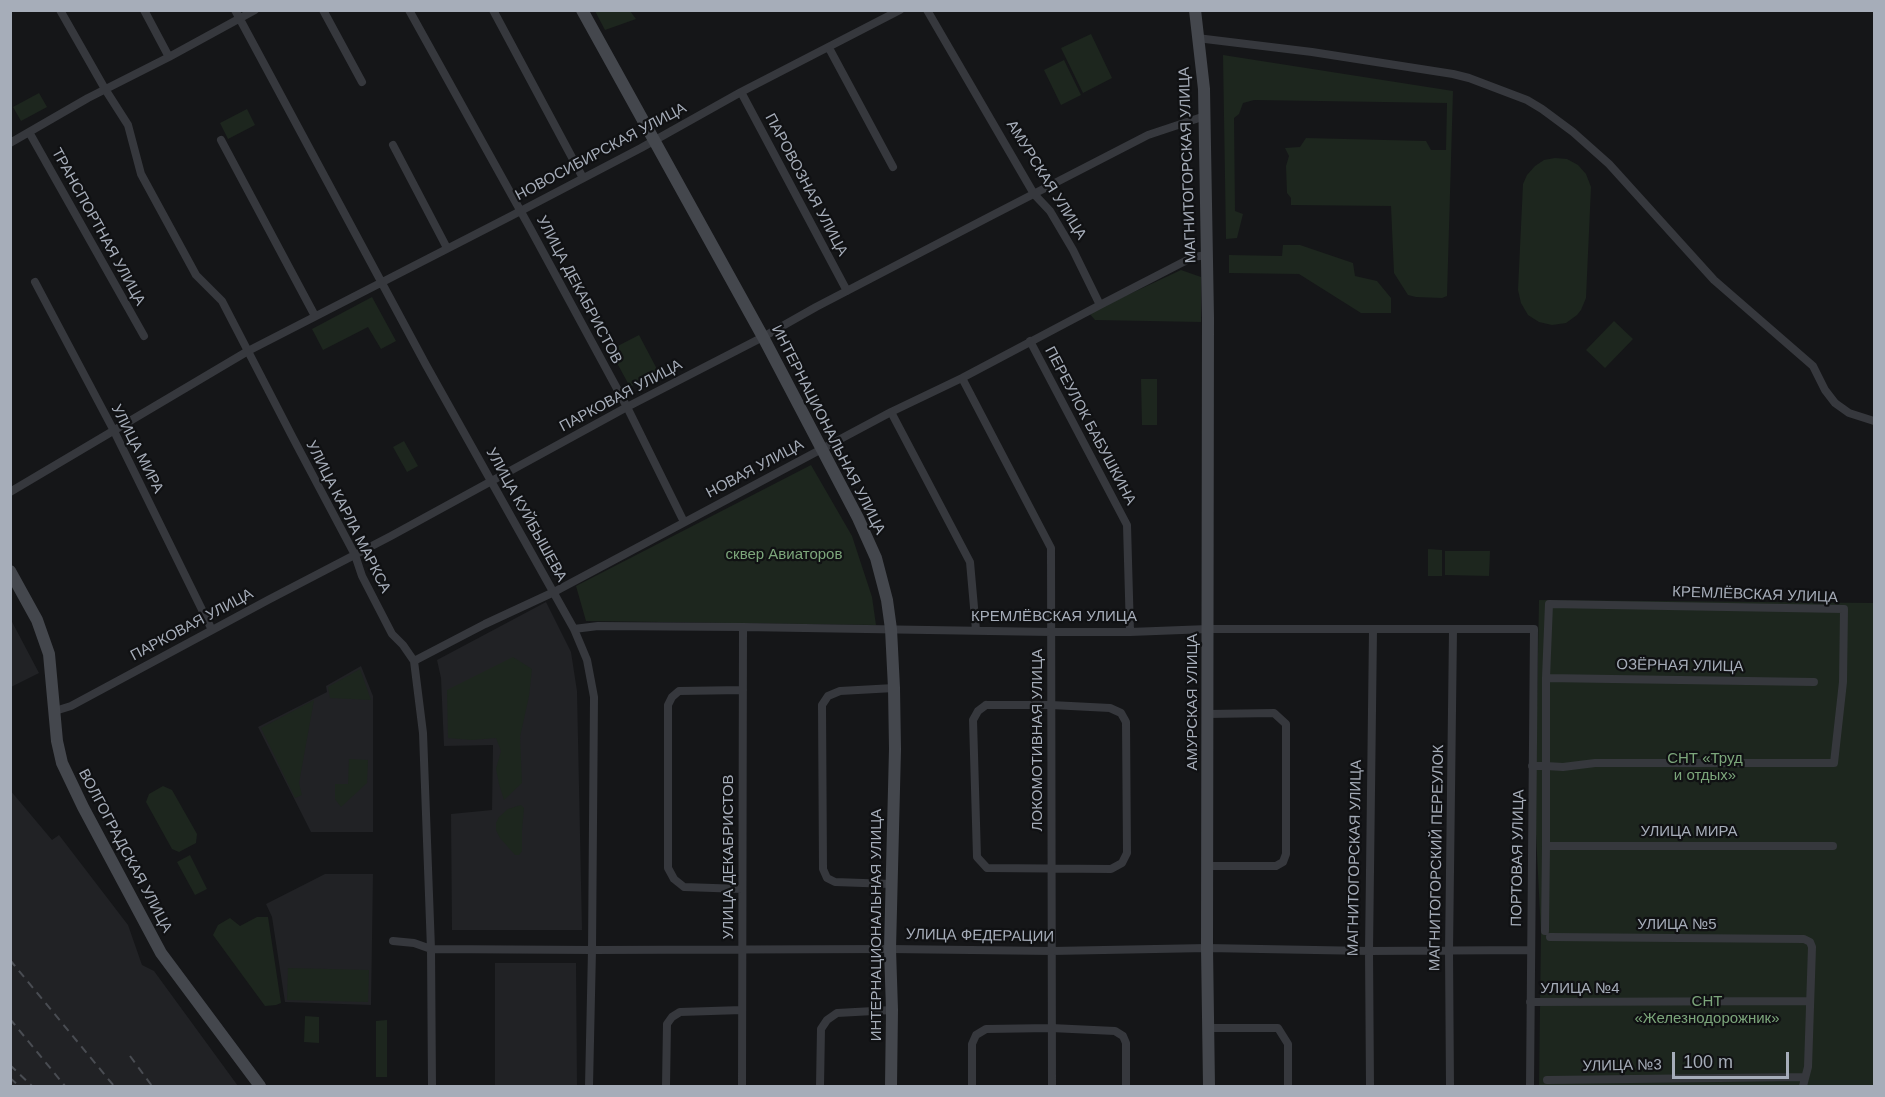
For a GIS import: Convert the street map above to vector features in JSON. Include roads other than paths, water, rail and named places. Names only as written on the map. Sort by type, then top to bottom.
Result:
[{"type":"street","name":"УЛИЦА КАРЛА МАРКСА","points":[[60,10],[128,125],[141,174],[157,204],[196,274],[222,301],[355,555],[362,576],[392,634],[404,645],[414,661]]},
{"type":"street","points":[[144,10],[169,57]]},
{"type":"street","name":"УЛИЦА КУЙБЫШЕВА","points":[[235,10],[426,365],[554,592],[574,629],[587,660],[594,697],[590,1086]]},
{"type":"street","points":[[10,142],[255,10]]},
{"type":"street","points":[[323,10],[362,82]]},
{"type":"street","name":"УЛИЦА ДЕКАБРИСТОВ","points":[[409,10],[627,406],[684,522]]},
{"type":"street","points":[[493,10],[583,178]]},
{"type":"street","name":"ИНТЕРНАЦИОНАЛЬНАЯ УЛИЦА","points":[[582,10],[763,337],[822,448],[876,558],[887,600],[894,688],[895,749],[890,949],[891,1086]]},
{"type":"street","name":"НОВОСИБИРСКАЯ УЛИЦА","points":[[10,492],[248,351],[521,211],[741,92],[900,10]]},
{"type":"street","name":"АМУРСКАЯ УЛИЦА","points":[[927,10],[1034,194],[1050,211],[1073,250],[1100,304]]},
{"type":"street","name":"МАГНИТОГОРСКАЯ УЛИЦА","points":[[1195,10],[1204,89],[1208,318]]},
{"type":"street","points":[[1197,38],[1453,74],[1527,100],[1573,132],[1609,164],[1724,290],[1813,366],[1825,390],[1835,403],[1849,413],[1875,421]]},
{"type":"street","points":[[829,48],[893,167]]},
{"type":"street","name":"ПАРОВОЗНАЯ УЛИЦА","points":[[741,92],[847,291]]},
{"type":"street","name":"ПАРКОВАЯ УЛИЦА","points":[[55,711],[71,706],[355,555],[627,406],[1148,135],[1205,116]]},
{"type":"street","name":"ТРАНСПОРТНАЯ УЛИЦА","points":[[29,132],[144,336]]},
{"type":"street","points":[[221,140],[315,316]]},
{"type":"street","points":[[393,145],[447,248]]},
{"type":"street","name":"НОВАЯ УЛИЦА","points":[[414,661],[485,624],[554,592],[822,448],[962,378],[1100,304],[1193,257],[1207,255]]},
{"type":"street","name":"УЛИЦА МИРА","points":[[34,282],[114,431],[212,630]]},
{"type":"street","name":"АМУРСКАЯ УЛИЦА","points":[[1208,318],[1207,1028],[1209,1086]]},
{"type":"street","name":"ПЕРЕУЛОК БАБУШКИНА","points":[[1030,341],[1127,525],[1130,632]]},
{"type":"street","name":"ЛОКОМОТИВНАЯ УЛИЦА","points":[[962,378],[1051,548],[1052,1086]]},
{"type":"street","points":[[891,412],[970,562],[976,630]]},
{"type":"street","name":"ВОЛГОГРАДСКАЯ УЛИЦА","points":[[10,571],[37,620],[49,654],[57,741],[62,764],[161,953],[260,1086]]},
{"type":"street","name":"КРЕМЛЁВСКАЯ УЛИЦА","points":[[1546,678],[1549,604],[1844,609],[1843,682],[1834,763],[1595,763],[1563,767],[1546,766]]},
{"type":"street","name":"КРЕМЛЁВСКАЯ УЛИЦА","points":[[574,629],[598,626],[1051,632],[1208,629],[1534,629]]},
{"type":"street","name":"УЛИЦА ДЕКАБРИСТОВ","points":[[742,1086],[743,627]]},
{"type":"street","name":"ПОРТОВАЯ УЛИЦА","points":[[1530,1086],[1534,629]]},
{"type":"street","name":"МАГНИТОГОРСКАЯ УЛИЦА","points":[[1370,1086],[1369,951],[1373,630]]},
{"type":"street","name":"МАГНИТОГОРСКИЙ ПЕРЕУЛОК","points":[[1450,1086],[1449,951],[1453,630]]},
{"type":"street","points":[[414,661],[423,734],[431,949],[432,1086]]},
{"type":"street","points":[[1546,678],[1546,846]]},
{"type":"street","name":"ОЗЁРНАЯ УЛИЦА","points":[[1546,678],[1814,682]]},
{"type":"street","points":[[891,884],[835,882],[828,878],[823,869],[822,705],[828,696],[840,691],[894,688]]},
{"type":"street","points":[[742,889],[684,887],[674,879],[668,868],[668,705],[679,691],[743,690]]},
{"type":"street","points":[[987,705],[1110,708],[1121,713],[1126,723],[1127,853],[1122,863],[1111,868],[1052,868],[987,867],[977,857],[973,720],[978,711],[987,705]]},
{"type":"street","points":[[1207,866],[1276,866],[1283,862],[1286,854],[1286,724],[1274,713],[1208,714]]},
{"type":"street","points":[[1532,766],[1546,766]]},
{"type":"street","name":"УЛИЦА МИРА","points":[[1546,846],[1833,846]]},
{"type":"street","name":"УЛИЦА №5","points":[[1546,846],[1547,934],[1804,939],[1810,942],[1812,947],[1810,1001]]},
{"type":"street","name":"УЛИЦА ФЕДЕРАЦИИ","points":[[393,941],[414,943],[431,949],[1530,950]]},
{"type":"street","points":[[1804,1082],[1808,1067],[1810,1001]]},
{"type":"street","name":"УЛИЦА №4","points":[[1530,1002],[1810,1001]]},
{"type":"street","points":[[666,1086],[667,1024],[672,1017],[680,1012],[742,1010]]},
{"type":"street","points":[[820,1086],[821,1029],[827,1020],[837,1013],[892,1010]]},
{"type":"street","points":[[972,1086],[972,1044],[976,1035],[986,1029],[1051,1028],[1115,1031],[1124,1036],[1126,1086]]},
{"type":"street","points":[[1207,1028],[1278,1028],[1288,1044],[1288,1086]]},
{"type":"street","name":"УЛИЦА №3","points":[[1547,1080],[1804,1082]]},
{"type":"railway","points":[[10,960],[114,1086]]},
{"type":"railway","points":[[10,1019],[65,1086]]},
{"type":"railway","points":[[130,1056],[152,1086]]},
{"type":"railway","points":[[10,1065],[32,1086]]},
{"type":"railway","points":[[10,1078],[19,1086]]},
{"type":"park label","name":"сквер Авиаторов","points":[[784,555]]},
{"type":"park label","name":"СНТ «Труд и отдых»","points":[[1705,768]]},
{"type":"park label","name":"СНТ «Железнодорожник»","points":[[1707,1010]]}]
